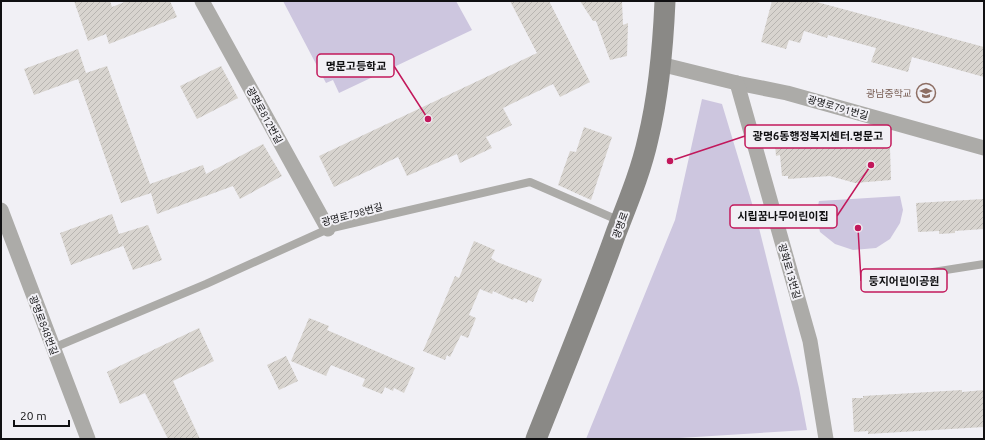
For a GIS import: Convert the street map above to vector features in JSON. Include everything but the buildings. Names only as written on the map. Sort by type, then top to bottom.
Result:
[{"type":"main road","name":"광명로","points":[[536,439],[586,317],[621,222],[648,140],[656,99],[665,1]]},
{"type":"street","name":"광명로812번길","points":[[202,1],[328,229]]},
{"type":"street","name":"광명로791번길","points":[[660,64],[737,83],[786,93],[984,148]]},
{"type":"street","name":"광화로13번길","points":[[737,83],[810,341],[826,439]]},
{"type":"street","name":"광명로848번길","points":[[1,210],[88,439]]},
{"type":"lane","name":"광명로798번길","points":[[53,348],[206,284],[328,229],[530,182],[621,222]]},
{"type":"lane","points":[[933,272],[984,264]]},
{"type":"shaded area","points":[[283,1],[456,1],[472,30],[339,93],[333,80],[326,83]]},
{"type":"shaded area","points":[[702,99],[722,104],[757,220],[799,388],[807,430],[663,439],[586,439],[675,220]]},
{"type":"shaded area","points":[[900,196],[903,210],[900,223],[890,239],[876,248],[853,250],[835,244],[820,232],[816,214],[819,201]]},
{"type":"place","name":"광남중학교","points":[[926,93]]},
{"type":"place","name":"명문고등학교","points":[[428,119]]},
{"type":"place","name":"광명6동행정복지센터.명문고","points":[[670,161]]},
{"type":"place","name":"시립꿈나무어린이집","points":[[871,165]]},
{"type":"place","name":"둥지어린이공원","points":[[858,228]]}]
